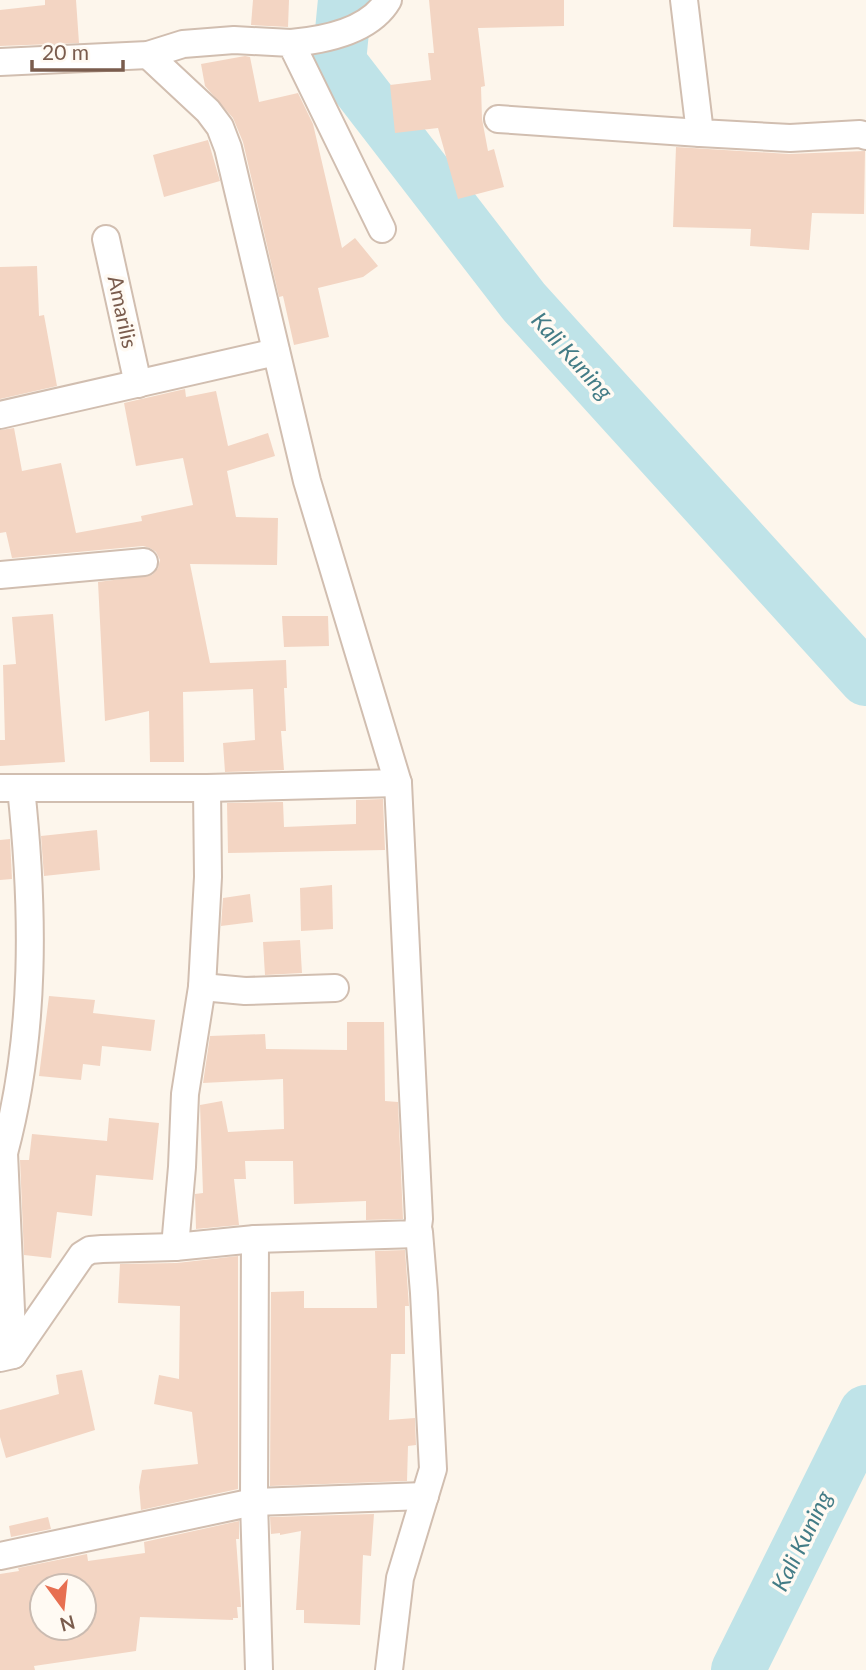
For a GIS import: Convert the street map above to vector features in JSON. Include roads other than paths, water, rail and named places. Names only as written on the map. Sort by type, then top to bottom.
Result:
[{"type":"street","points":[[0,62],[148,55],[183,44],[234,40],[299,42],[356,28],[372,18],[388,0]]},
{"type":"street","points":[[684,0],[700,133]]},
{"type":"street","points":[[299,42],[382,229]]},
{"type":"street","points":[[148,55],[208,111],[220,127],[229,148],[307,481],[398,783],[433,1469],[400,1578],[389,1670]]},
{"type":"street","points":[[498,119],[790,138],[860,134],[866,136]]},
{"type":"street","name":"Amarilis","points":[[106,239],[138,384]]},
{"type":"street","points":[[0,415],[276,352]]},
{"type":"street","points":[[0,575],[144,562]]},
{"type":"street","points":[[7,1357],[2,1152],[20,1078],[30,989],[27,843],[11,788],[207,788],[398,783]]},
{"type":"street","points":[[175,1247],[183,1167],[185,1094],[201,987],[208,877],[207,788]]},
{"type":"street","points":[[201,987],[245,991],[335,988]]},
{"type":"street","points":[[7,1357],[82,1255],[90,1250],[175,1247],[255,1239],[414,1236],[419,1232]]},
{"type":"street","points":[[255,1239],[254,1502],[259,1670]]},
{"type":"street","points":[[0,1556],[254,1502],[425,1496]]},
{"type":"waterway","name":"Kali Kuning","points":[[345,0],[339,62],[524,302],[866,679]]},
{"type":"waterway","name":"Kali Kuning","points":[[738,1670],[866,1412]]}]
